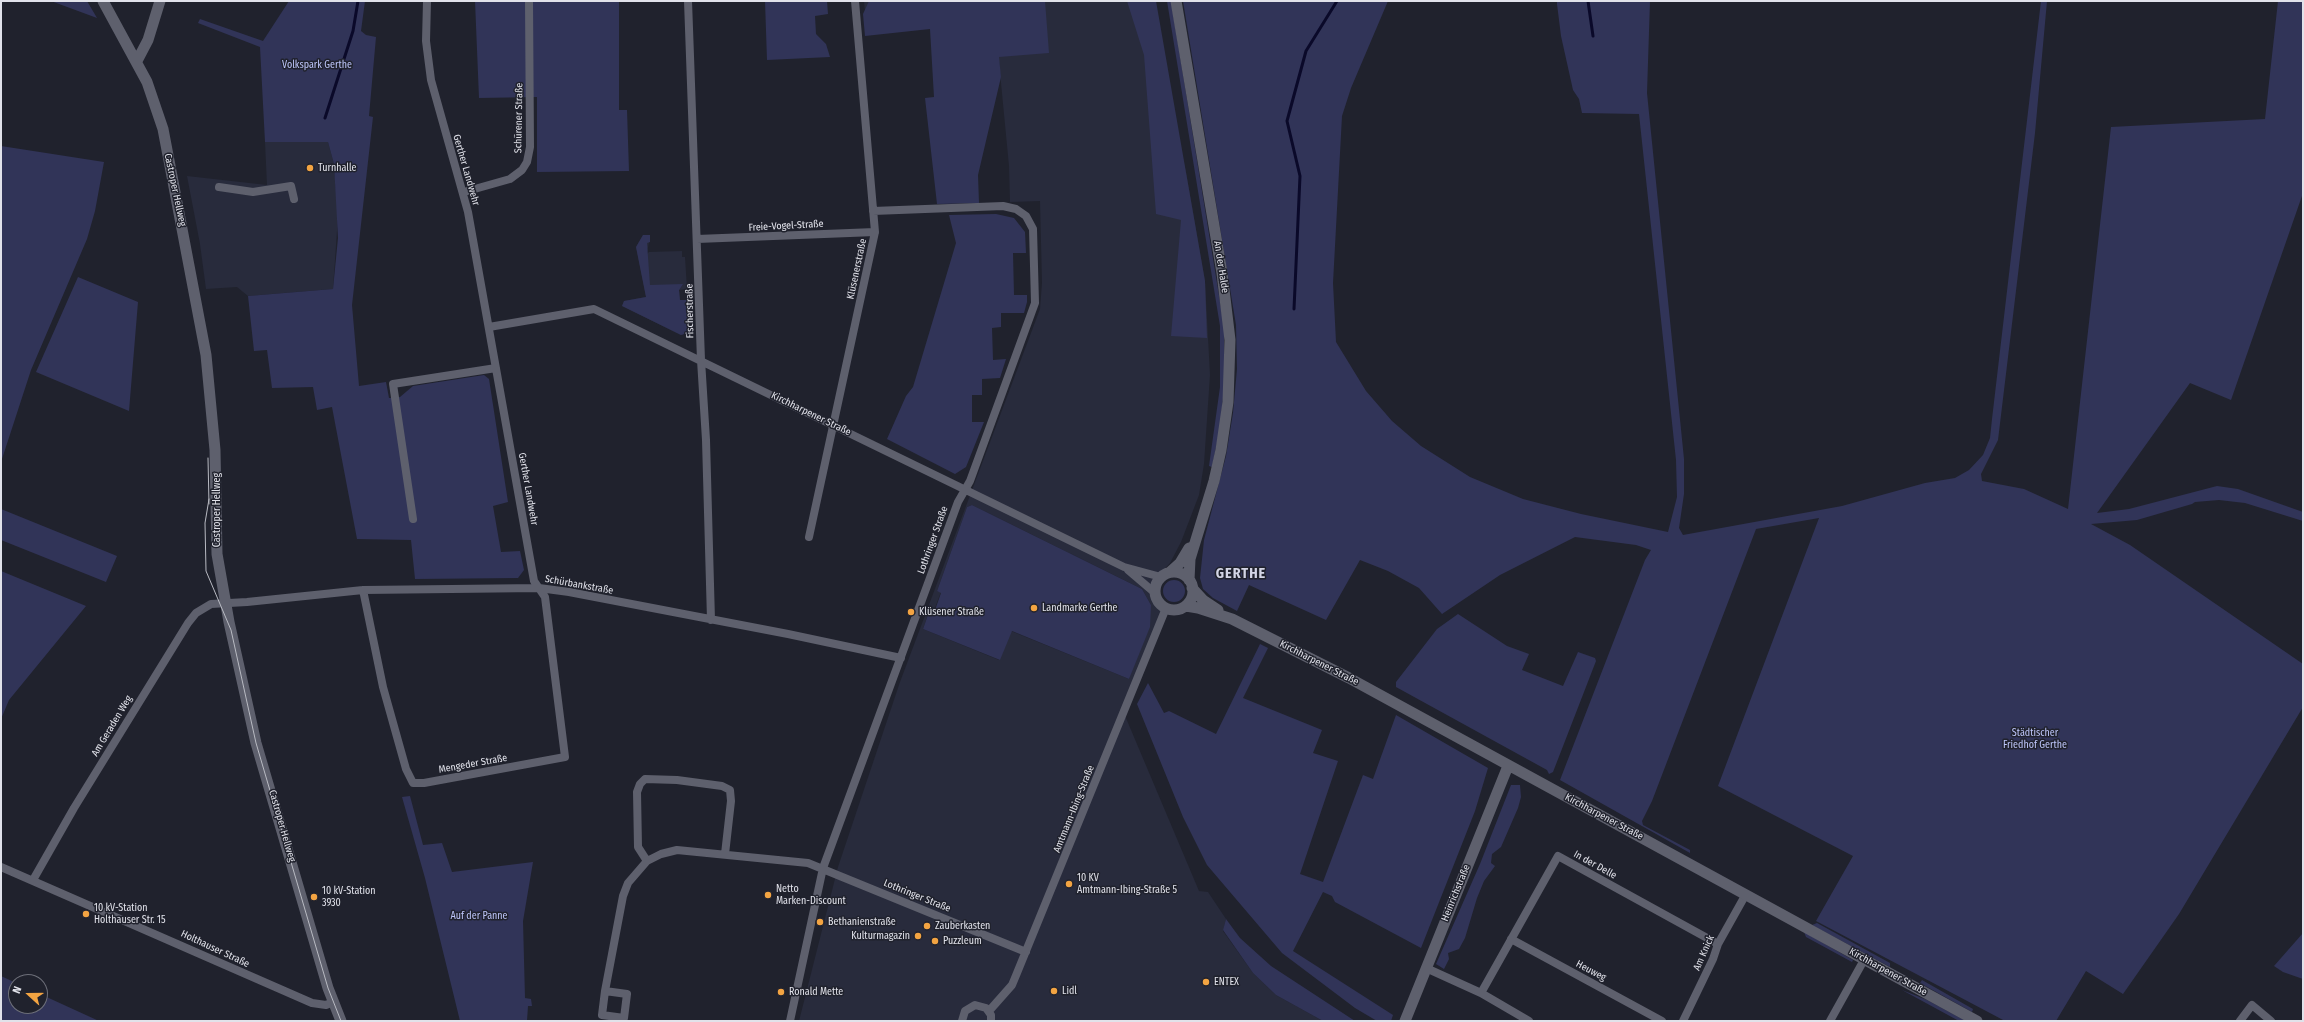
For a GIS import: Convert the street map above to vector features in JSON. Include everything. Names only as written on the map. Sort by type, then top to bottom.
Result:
[{"type":"street","name":"Castroper Hellweg","points":[[103,1],[137,61],[152,96],[163,129],[206,355],[215,450],[217,554],[225,604],[255,738],[333,1002],[341,1021]]},
{"type":"street","points":[[137,61],[148,40],[160,1]]},
{"type":"street","name":"Gerther Landwehr","points":[[427,1],[426,41],[431,80],[448,146],[464,192],[534,582],[539,588]]},
{"type":"street","name":"Schürener Straße","points":[[464,192],[510,179],[522,170],[527,162],[530,147],[529,1]]},
{"type":"street","name":"Fischerstraße","points":[[688,1],[712,620]]},
{"type":"street","name":"Klüsenerstraße","points":[[809,537],[875,232],[855,1]]},
{"type":"street","name":"An der Halde","points":[[1176,1],[1222,273],[1230,340],[1228,402],[1223,442],[1214,481],[1190,559],[1191,584]]},
{"type":"street","points":[[219,186],[253,192],[291,186],[294,199]]},
{"type":"street","name":"Lothringer Straße","points":[[790,1021],[823,868],[958,502],[966,490],[1034,303],[1033,228],[1026,216],[1016,209],[1003,206],[873,210]]},
{"type":"street","name":"Freie-Vogel-Straße","points":[[698,240],[875,232]]},
{"type":"street","name":"Kirchharpener Straße","points":[[489,327],[594,309],[1124,567],[1155,593]]},
{"type":"street","points":[[413,519],[393,384],[496,368]]},
{"type":"street","name":"An der Halde","points":[[1165,575],[1180,563],[1198,531]]},
{"type":"street","name":"Kirchharpener Straße","points":[[1124,567],[1165,575]]},
{"type":"street","points":[[1181,573],[1191,584],[1192,595],[1186,606],[1176,610],[1166,608],[1158,602],[1155,593],[1157,581],[1165,575],[1181,573]]},
{"type":"street","name":"Kirchharpener Straße","points":[[1191,584],[1203,600],[1228,618]]},
{"type":"street","name":"Schürbankstraße","points":[[225,604],[363,590],[539,588],[569,592],[901,658]]},
{"type":"street","name":"Mengeder Straße","points":[[363,590],[383,687],[406,769],[413,783],[424,783],[565,757],[545,597],[539,588]]},
{"type":"street","name":"Am Geraden Weg","points":[[33,880],[78,801],[188,622],[206,606],[225,604]]},
{"type":"street","name":"Kirchharpener Straße","points":[[1186,606],[1198,608],[1228,618],[1380,694],[1508,766],[1746,894],[1977,1021]]},
{"type":"street","name":"Amtmann-Ibing-Straße","points":[[989,1011],[1012,985],[1166,608]]},
{"type":"street","name":"Heinrichstraße","points":[[1405,1021],[1508,766]]},
{"type":"street","points":[[647,861],[638,847],[637,792],[640,784],[646,779],[676,780],[722,786],[730,790],[731,801],[725,854]]},
{"type":"street","points":[[605,991],[627,994],[624,1018],[614,1019],[602,1015],[605,991],[623,896],[628,883],[647,861],[661,854],[677,850],[808,864],[823,868]]},
{"type":"street","name":"In der Delle","points":[[1481,993],[1558,856],[1718,944]]},
{"type":"street","name":"Holthauser Straße","points":[[1,867],[312,1003],[326,1005],[333,1002]]},
{"type":"street","name":"Lothringer Straße","points":[[823,868],[1026,952]]},
{"type":"street","name":"Am Knick","points":[[1683,1021],[1713,959],[1718,944],[1746,894]]},
{"type":"street","name":"Heuweg","points":[[1511,939],[1662,1021]]},
{"type":"street","points":[[1830,1021],[1864,960]]},
{"type":"street","points":[[1426,968],[1481,993],[1529,1021]]},
{"type":"street","points":[[962,1021],[965,1010],[970,1007],[981,1005],[989,1011],[991,1021]]},
{"type":"street","points":[[2240,1021],[2252,1005],[2272,1021]]},
{"type":"shaded area","points":[[864,1],[1149,1],[1186,172],[1205,281],[1210,375],[1204,464],[1199,495],[1181,542],[1170,563],[1152,582],[1150,593],[1155,605],[1162,611],[1123,711],[1199,891],[1208,892],[1226,919],[1223,931],[1253,973],[1276,995],[1323,1021],[799,1021],[838,867],[900,682],[1040,309],[1042,283],[1040,201],[1010,202],[1009,166],[996,31],[865,12]],"holes":[[[972,505],[1142,589],[1151,605],[1129,679],[1011,631],[999,660],[923,629],[929,612],[933,613],[941,592],[937,591],[967,507]]]},
{"type":"shaded area","points":[[265,142],[328,142],[334,164],[338,216],[333,289],[248,296],[237,287],[206,289],[200,244],[187,176],[267,185]]},
{"type":"shaded area","points":[[643,235],[650,235],[647,254],[649,252],[682,251],[682,257],[685,257],[687,289],[679,290],[680,300],[688,300],[690,328],[687,333],[681,335],[622,306],[624,301],[646,297],[636,247]]},
{"type":"green space","points":[[51,1],[87,1],[97,18]]},
{"type":"green space","name":"Volkspark Gerthe","points":[[289,1],[365,1],[361,31],[366,35],[376,37],[369,116],[373,117],[352,305],[359,386],[386,382],[389,398],[400,397],[413,386],[484,375],[489,379],[508,502],[493,506],[501,552],[520,551],[524,570],[518,578],[415,579],[411,540],[357,539],[332,407],[317,410],[313,387],[272,388],[267,350],[254,351],[248,296],[333,289],[338,238],[334,164],[328,142],[265,142],[260,47],[198,23],[200,19],[263,41]]},
{"type":"green space","points":[[475,1],[619,1],[619,110],[627,110],[629,171],[537,172],[537,97],[479,98]]},
{"type":"green space","points":[[765,1],[827,1],[828,14],[815,16],[816,34],[826,44],[830,57],[767,60]]},
{"type":"green space","points":[[869,1],[1045,1],[1049,53],[999,57],[1001,77],[978,175],[979,203],[937,204],[925,98],[934,97],[930,29],[865,36],[863,14]]},
{"type":"green space","points":[[1127,1],[1156,1],[1205,281],[1207,338],[1171,336],[1181,220],[1156,214],[1144,55]]},
{"type":"green space","points":[[1167,1],[1171,1],[1224,326],[1224,388],[1220,428],[1212,467],[1209,466],[1220,387],[1220,326]]},
{"type":"green space","name":"Städtischer Friedhof Gerthe","points":[[1183,1],[1388,1],[1351,88],[1342,116],[1333,283],[1336,342],[1366,391],[1392,421],[1421,446],[1470,477],[1523,499],[1581,514],[1668,532],[1677,497],[1676,460],[1639,114],[1582,113],[1579,99],[1573,90],[1561,36],[1557,4],[1557,1],[1650,1],[1647,93],[1684,459],[1684,494],[1679,528],[1683,535],[1842,506],[1925,483],[1955,478],[1969,470],[1983,455],[1990,438],[2041,1],[2047,1],[2035,133],[1998,440],[1981,474],[1982,481],[2024,489],[2068,509],[2111,127],[2265,119],[2278,1],[2303,1],[2303,193],[2231,400],[2190,383],[2097,513],[2129,509],[2217,486],[2238,489],[2303,512],[2303,521],[2245,503],[2219,500],[2195,502],[2137,520],[2091,524],[2130,545],[2303,664],[2303,707],[2179,914],[2123,994],[2086,971],[2056,1021],[2005,1021],[1816,921],[1853,856],[1718,786],[1819,518],[1756,529],[1652,801],[1642,821],[1643,825],[1690,850],[1690,853],[1560,780],[1645,560],[1651,550],[1636,545],[1575,537],[1500,575],[1442,614],[1419,588],[1388,571],[1360,560],[1326,620],[1249,585],[1237,611],[1213,598],[1203,589],[1200,578],[1204,540],[1226,456],[1233,413],[1237,369],[1236,325]]},
{"type":"green space","points":[[1,146],[104,162],[95,211],[87,239],[31,370],[1,462]]},
{"type":"green space","points":[[996,214],[1014,218],[1025,232],[1026,253],[1013,253],[1014,295],[1027,295],[1027,302],[1024,313],[1001,313],[1001,327],[992,328],[993,360],[1006,359],[1000,378],[982,379],[982,395],[972,395],[972,422],[984,422],[966,467],[955,474],[887,439],[906,396],[913,387],[956,243],[949,215]]},
{"type":"green space","points":[[643,235],[650,235],[650,242],[647,243],[650,285],[683,284],[679,290],[680,300],[688,300],[690,328],[687,333],[681,335],[622,306],[624,301],[646,297],[636,247]]},
{"type":"green space","points":[[78,277],[138,302],[129,411],[36,372]]},
{"type":"green space","points":[[972,505],[1142,589],[1151,605],[1150,627],[1129,679],[1012,631],[1000,660],[923,629],[929,612],[934,613],[941,593],[937,591],[967,507]]},
{"type":"green space","points":[[1,509],[117,556],[106,582],[1,540]]},
{"type":"green space","points":[[1,571],[86,606],[9,700],[1,719]]},
{"type":"green space","points":[[1174,580],[1182,583],[1185,591],[1182,599],[1174,602],[1166,599],[1163,591],[1166,583]]},
{"type":"green space","points":[[1458,614],[1507,646],[1529,654],[1522,670],[1563,686],[1578,652],[1595,658],[1596,661],[1553,772],[1549,774],[1547,770],[1396,687],[1396,682],[1437,629]]},
{"type":"green space","points":[[1260,644],[1268,648],[1243,698],[1322,730],[1313,753],[1338,761],[1300,874],[1323,882],[1363,775],[1373,779],[1396,715],[1488,768],[1475,811],[1421,948],[1335,902],[1332,896],[1323,892],[1293,951],[1393,1015],[1391,1021],[1377,1021],[1355,1008],[1282,953],[1207,865],[1183,817],[1137,704],[1148,683],[1164,713],[1169,711],[1216,734]]},
{"type":"green space","points":[[1511,785],[1520,785],[1521,797],[1518,808],[1501,847],[1492,854],[1491,863],[1495,866],[1484,881],[1477,898],[1465,938],[1459,949],[1448,953],[1449,959],[1444,969],[1436,964],[1480,864]]},
{"type":"green space","name":"Auf der Panne","points":[[410,796],[423,845],[442,843],[452,872],[533,862],[523,921],[525,998],[531,999],[532,1006],[528,1006],[527,1021],[460,1021],[425,878],[402,797]]},
{"type":"green space","points":[[1226,919],[1240,938],[1271,966],[1355,1021],[1323,1021],[1276,995],[1253,973],[1223,930]]},
{"type":"green space","points":[[1817,923],[1890,963],[1890,967],[1812,925]]},
{"type":"green space","points":[[1804,932],[1853,960],[1852,962],[1806,937]]},
{"type":"green space","points":[[2303,933],[2303,979],[2283,972],[2274,966]]},
{"type":"green space","points":[[1,976],[8,979],[8,1014],[48,1014],[48,998],[99,1021],[1,1021]]},
{"type":"green space","points":[[1922,980],[1973,1009],[1972,1012],[1920,983]]},
{"type":"green space","points":[[1902,990],[1927,1000],[1966,1021],[1959,1021]]},
{"type":"waterway","points":[[325,118],[353,31],[358,1]]},
{"type":"waterway","points":[[1294,309],[1300,176],[1287,121],[1306,51],[1337,1]]},
{"type":"waterway","points":[[1588,1],[1593,36]]},
{"type":"tram line","points":[[208,458],[209,504]]},
{"type":"tram line","points":[[209,499],[205,523],[206,571],[231,630],[256,743],[328,988],[341,1021]]},
{"type":"place","name":"Turnhalle","points":[[310,168]]},
{"type":"place","name":"Landmarke Gerthe","points":[[1034,608]]},
{"type":"place","name":"Klüsener Straße","points":[[911,612]]},
{"type":"place","name":"10 KV Amtmann-Ibing-Straße 5","points":[[1069,884]]},
{"type":"place","name":"Netto Marken-Discount","points":[[768,895]]},
{"type":"place","name":"10 kV-Station 3930","points":[[314,897]]},
{"type":"place","name":"10 kV-Station Holthauser Str. 15","points":[[86,914]]},
{"type":"place","name":"Bethanienstraße","points":[[820,922]]},
{"type":"place","name":"Zauberkasten","points":[[927,926]]},
{"type":"place","name":"Kulturmagazin","points":[[918,936]]},
{"type":"place","name":"Puzzleum","points":[[935,941]]},
{"type":"place","name":"ENTEX","points":[[1206,982]]},
{"type":"place","name":"Lidl","points":[[1054,991]]},
{"type":"place","name":"Ronald Mette","points":[[781,992]]},
{"type":"district","name":"GERTHE","points":[[1241,574]]}]
